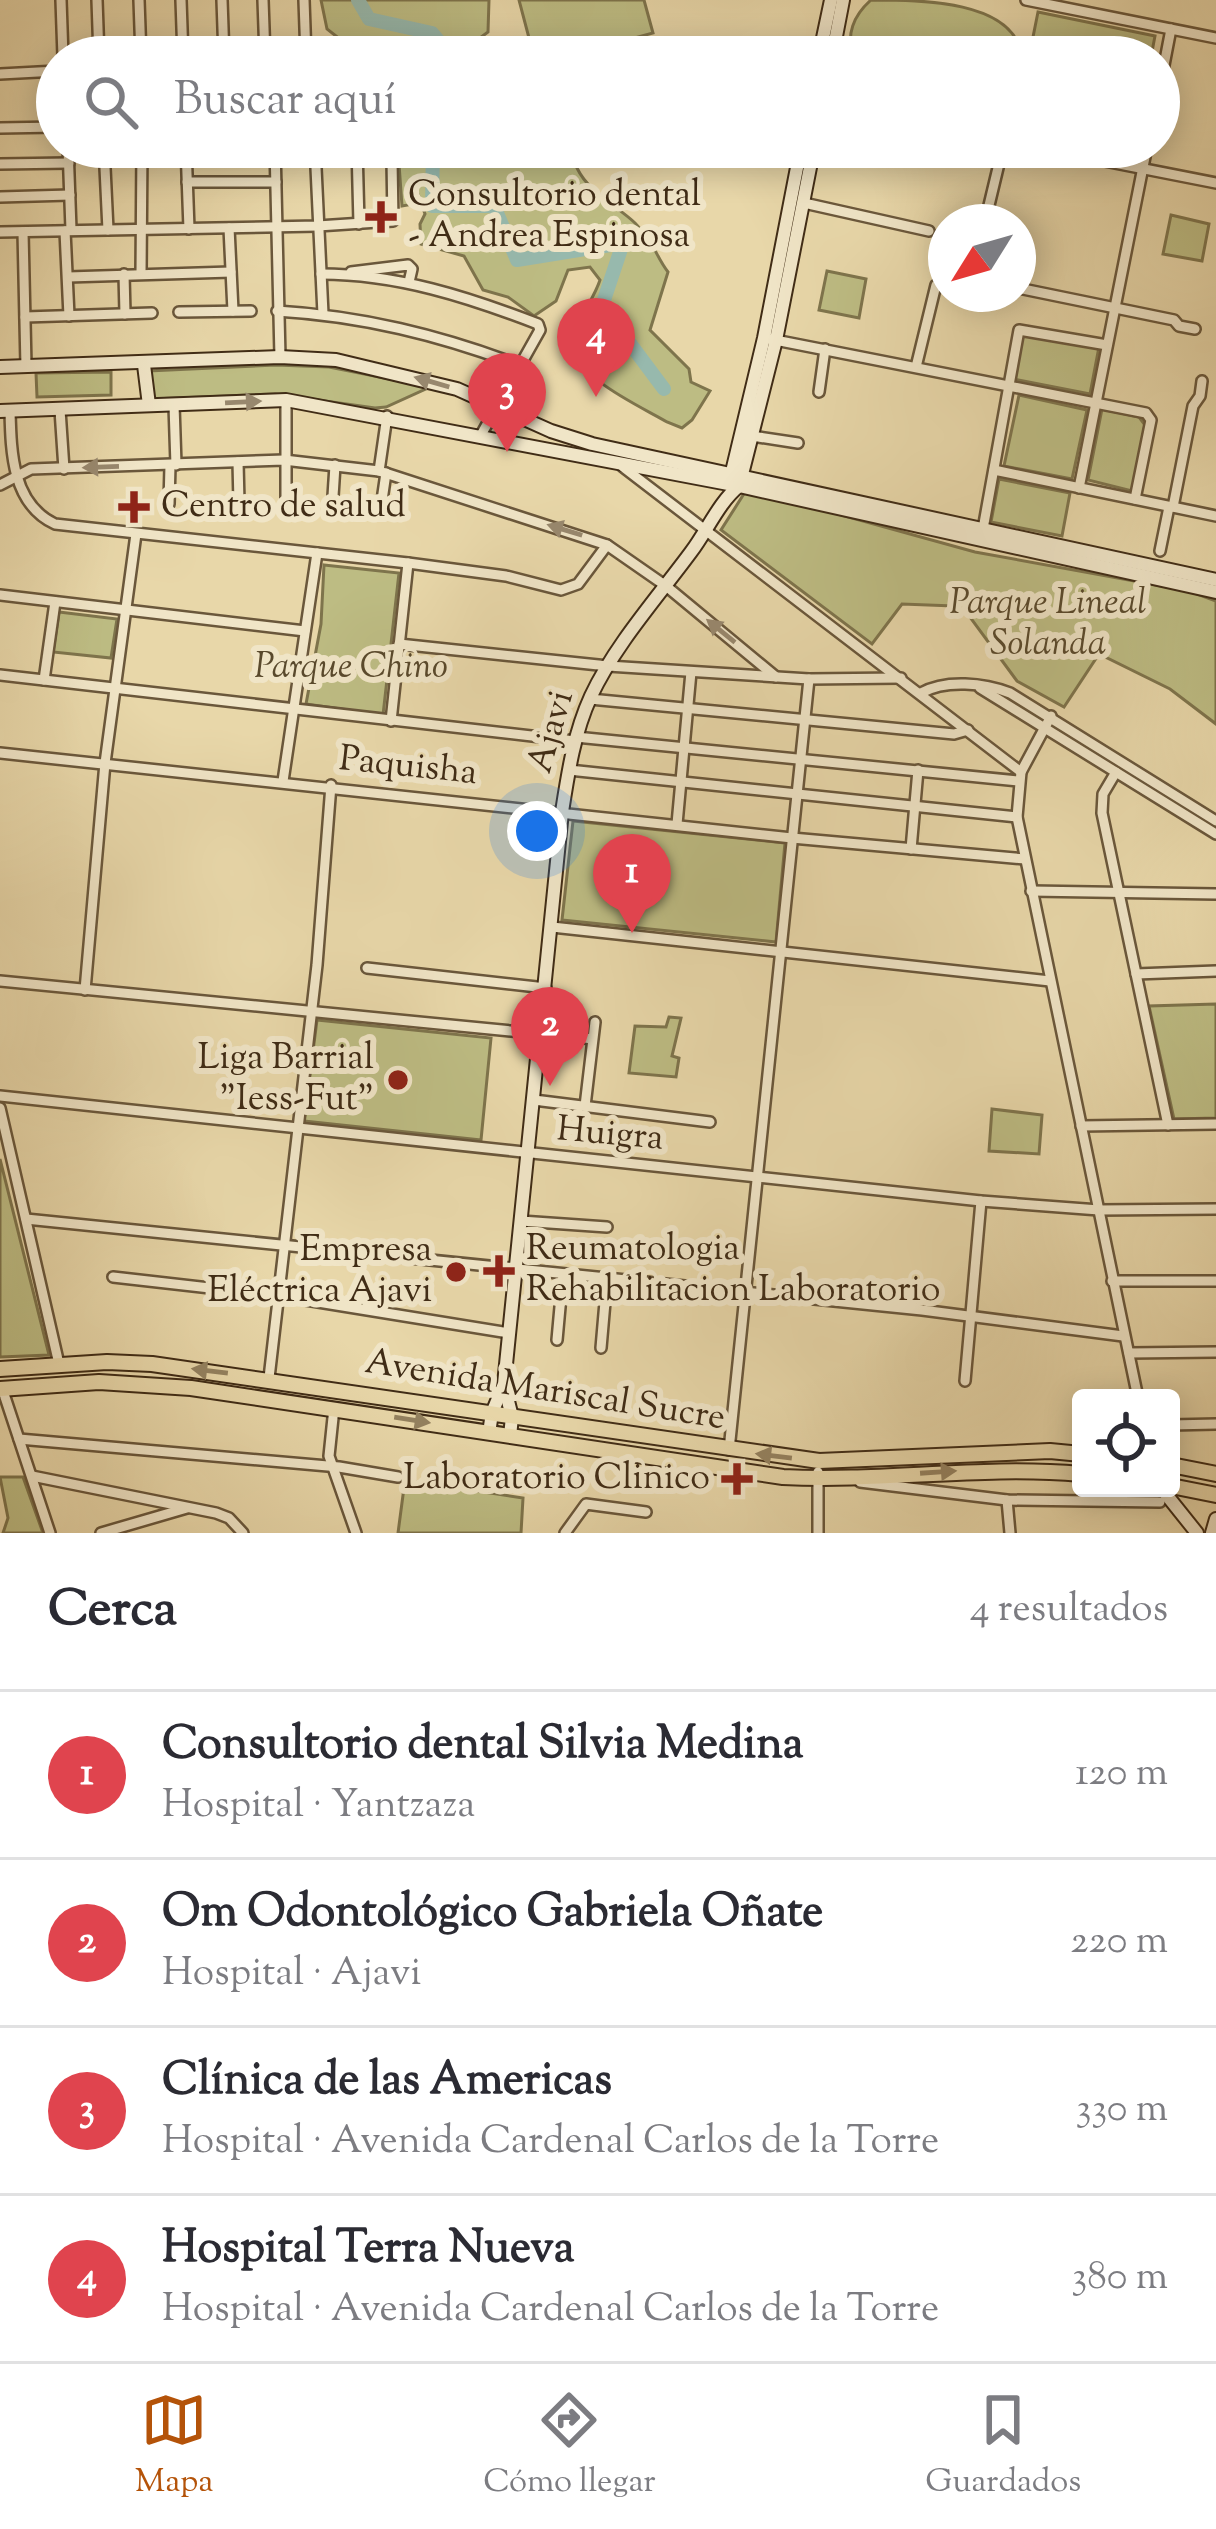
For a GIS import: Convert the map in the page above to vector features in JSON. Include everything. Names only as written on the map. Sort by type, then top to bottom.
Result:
[{"type":"main road","name":"Avenida Mariscal Sucre","points":[[0,1369],[152,1364],[818,1461],[1072,1453]]},
{"type":"main road","name":"Avenida Mariscal Sucre","points":[[1,1388],[99,1382],[190,1388],[783,1478],[1002,1469],[1072,1473]]},
{"type":"main road","points":[[1180,1467],[1216,1474]]},
{"type":"main road","points":[[1180,1488],[1216,1495]]},
{"type":"street","points":[[61,0],[62,36]]},
{"type":"street","points":[[97,0],[99,36]]},
{"type":"street","points":[[139,0],[140,36]]},
{"type":"street","points":[[181,0],[182,36]]},
{"type":"street","points":[[222,0],[223,36]]},
{"type":"street","points":[[263,0],[264,36]]},
{"type":"street","points":[[304,0],[305,36]]},
{"type":"street","points":[[823,36],[831,0]]},
{"type":"street","points":[[836,36],[843,0]]},
{"type":"street","points":[[1025,0],[1085,6],[1216,38]]},
{"type":"street","points":[[1171,36],[1172,29]]},
{"type":"street","points":[[0,74],[36,72]]},
{"type":"street","points":[[0,128],[36,127]]},
{"type":"street","points":[[0,164],[36,163]]},
{"type":"street","points":[[69,168],[69,316]]},
{"type":"street","points":[[105,168],[107,230]]},
{"type":"street","points":[[142,168],[142,274]]},
{"type":"street","points":[[187,168],[189,229]]},
{"type":"street","points":[[276,168],[280,357]]},
{"type":"street","points":[[317,168],[323,314]]},
{"type":"street","points":[[358,168],[359,224]]},
{"type":"street","points":[[0,232],[393,221],[392,168]]},
{"type":"street","name":"Ajavi","points":[[490,1433],[491,1413],[504,1384],[562,812],[575,739],[608,666],[707,531],[752,436],[798,168]]},
{"type":"street","name":"Ajavi","points":[[734,482],[810,168]]},
{"type":"street","points":[[989,204],[998,168]]},
{"type":"street","points":[[1138,168],[1216,183]]},
{"type":"street","points":[[1079,488],[1143,169]]},
{"type":"street","points":[[187,182],[276,182]]},
{"type":"street","points":[[0,197],[70,195]]},
{"type":"street","points":[[803,203],[928,231]]},
{"type":"street","points":[[229,228],[232,311]]},
{"type":"street","points":[[23,232],[26,366]]},
{"type":"street","points":[[350,274],[355,269],[408,265],[412,269],[409,283]]},
{"type":"street","points":[[68,277],[231,272]]},
{"type":"street","points":[[124,274],[125,314]]},
{"type":"street","points":[[321,274],[409,283],[538,324],[540,330],[481,435]]},
{"type":"street","points":[[1036,292],[1195,328]]},
{"type":"street","points":[[179,312],[251,311]]},
{"type":"street","points":[[277,311],[390,324],[456,341],[519,365]]},
{"type":"street","points":[[916,367],[929,312]]},
{"type":"street","points":[[25,317],[152,313]]},
{"type":"street","points":[[982,529],[1019,330],[1107,345]]},
{"type":"street","points":[[770,339],[1149,416],[1135,499]]},
{"type":"street","points":[[819,392],[825,350]]},
{"type":"street","points":[[0,368],[280,357],[336,360],[457,389],[571,438],[734,482],[1216,592]]},
{"type":"street","points":[[145,364],[148,406]]},
{"type":"street","points":[[1160,550],[1202,382]]},
{"type":"street","points":[[286,400],[286,507]]},
{"type":"street","points":[[607,544],[578,584],[568,590],[408,563],[49,522],[14,476],[5,411],[286,400],[889,511],[1216,580]]},
{"type":"street","points":[[169,504],[174,405]]},
{"type":"street","points":[[61,410],[64,469]]},
{"type":"street","points":[[380,514],[387,416]]},
{"type":"street","points":[[752,436],[798,443]]},
{"type":"street","points":[[0,485],[31,470],[284,460],[382,472],[607,544],[776,677]]},
{"type":"street","points":[[238,462],[239,502]]},
{"type":"street","points":[[618,464],[902,678],[1020,776]]},
{"type":"street","points":[[332,512],[335,465]]},
{"type":"street","points":[[994,470],[1216,516]]},
{"type":"street","points":[[85,990],[105,763],[136,534]]},
{"type":"street","points":[[284,781],[317,553]]},
{"type":"street","points":[[391,721],[408,563]]},
{"type":"street","points":[[0,595],[305,632]]},
{"type":"street","points":[[44,680],[55,602]]},
{"type":"street","points":[[399,644],[691,672],[809,679],[902,678]]},
{"type":"street","points":[[677,824],[691,672]]},
{"type":"street","points":[[0,674],[391,721],[1020,776]]},
{"type":"street","points":[[729,1450],[809,679]]},
{"type":"street","points":[[921,693],[949,684],[994,687],[1010,693],[1116,772],[1216,834]]},
{"type":"street","points":[[590,699],[955,734],[968,730]]},
{"type":"street","points":[[1048,721],[1020,776],[1017,818],[1136,1389]]},
{"type":"street","points":[[1048,721],[1216,821]]},
{"type":"street","name":"Paquisha","points":[[0,753],[1025,859]]},
{"type":"street","points":[[568,770],[1017,818]]},
{"type":"street","points":[[911,849],[918,770]]},
{"type":"street","points":[[1116,772],[1101,803],[1168,1125]]},
{"type":"street","points":[[269,1378],[311,1012],[331,785]]},
{"type":"street","points":[[1031,891],[1216,894]]},
{"type":"street","points":[[552,927],[1050,981]]},
{"type":"street","points":[[367,968],[546,988]]},
{"type":"street","points":[[1136,974],[1216,971]]},
{"type":"street","points":[[0,982],[592,1039]]},
{"type":"street","points":[[585,1106],[595,1022]]},
{"type":"street","name":"Huigra","points":[[0,1096],[981,1201],[1099,1210],[1216,1210]]},
{"type":"street","points":[[534,1100],[710,1122]]},
{"type":"street","points":[[0,1108],[59,1364]]},
{"type":"street","points":[[1081,1126],[1216,1124]]},
{"type":"street","points":[[965,1381],[981,1201]]},
{"type":"street","points":[[26,1219],[745,1292],[1123,1336]]},
{"type":"street","points":[[521,1221],[607,1227]]},
{"type":"street","points":[[556,1340],[563,1274]]},
{"type":"street","points":[[112,1277],[280,1296],[509,1333]]},
{"type":"street","points":[[601,1348],[607,1279]]},
{"type":"street","points":[[1112,1281],[1216,1281]]},
{"type":"street","points":[[1129,1353],[1216,1352]]},
{"type":"street","name":"Ajavi","points":[[504,1384],[512,1417],[510,1436]]},
{"type":"street","points":[[1,1388],[50,1533]]},
{"type":"street","points":[[334,1408],[331,1467],[356,1533]]},
{"type":"street","points":[[1180,1425],[1216,1424]]},
{"type":"street","points":[[19,1439],[398,1477]]},
{"type":"street","points":[[818,1461],[818,1533]]},
{"type":"street","points":[[32,1476],[190,1507],[229,1518],[242,1533]]},
{"type":"street","points":[[843,1478],[1006,1500],[1098,1497]]},
{"type":"street","points":[[1162,1497],[1197,1533]]},
{"type":"street","points":[[1006,1500],[1010,1533]]},
{"type":"street","points":[[566,1533],[586,1504],[646,1512]]},
{"type":"street","points":[[100,1533],[190,1507]]},
{"type":"street","points":[[1212,1533],[1216,1520]]},
{"type":"green space","points":[[321,0],[489,0],[488,32],[483,36],[336,36],[327,29]]},
{"type":"green space","points":[[519,0],[644,0],[653,33],[642,36],[528,36]]},
{"type":"green space","points":[[871,0],[939,3],[984,14],[1014,36],[851,36],[860,12]]},
{"type":"green space","points":[[1038,12],[1155,36],[1033,36]]},
{"type":"green space","points":[[399,168],[577,168],[596,192],[642,230],[668,272],[650,330],[689,369],[691,382],[710,391],[692,420],[682,428],[667,422],[596,379],[576,355],[578,327],[600,280],[590,267],[568,270],[556,301],[534,316],[508,297],[483,290],[464,256],[421,244],[420,224],[425,214],[417,191],[402,206]]},
{"type":"green space","points":[[1171,215],[1209,224],[1202,261],[1163,254]]},
{"type":"green space","points":[[827,271],[866,279],[859,318],[819,310]]},
{"type":"green space","points":[[1021,333],[1099,347],[1090,394],[1013,379]]},
{"type":"green space","points":[[329,367],[430,387],[375,408],[275,394],[152,399],[148,371]]},
{"type":"green space","points":[[111,372],[111,395],[37,397],[36,373]]},
{"type":"green space","points":[[1019,395],[1087,410],[1072,479],[1004,466]]},
{"type":"green space","points":[[1102,409],[1139,417],[1145,425],[1132,491],[1088,480]]},
{"type":"green space","points":[[999,479],[1070,493],[1062,536],[991,522]]},
{"type":"green space","name":"Parque Lineal Solanda","points":[[747,489],[975,552],[1189,591],[1216,601],[1216,724],[1170,689],[1099,654],[1064,707],[1017,681],[970,617],[954,606],[902,604],[872,644],[721,530]]},
{"type":"green space","name":"Parque Chino","points":[[324,565],[399,573],[383,715],[306,704],[321,624]]},
{"type":"green space","points":[[59,612],[117,619],[111,658],[53,652]]},
{"type":"green space","points":[[573,821],[785,843],[776,942],[562,920]]},
{"type":"green space","points":[[1216,1004],[1216,1118],[1174,1119],[1149,1006]]},
{"type":"green space","points":[[669,1017],[681,1018],[672,1056],[679,1058],[676,1077],[629,1073],[635,1026],[666,1027]]},
{"type":"green space","name":"Liga Barrial \"Iess-Fut\"","points":[[317,1020],[491,1038],[481,1140],[304,1121]]},
{"type":"green space","points":[[992,1109],[1042,1115],[1039,1154],[989,1151]]},
{"type":"green space","points":[[0,1159],[49,1355],[0,1357]]},
{"type":"green space","points":[[0,1477],[23,1477],[43,1533],[3,1533],[8,1518]]},
{"type":"green space","points":[[405,1480],[523,1498],[521,1533],[398,1533]]},
{"type":"waterway","points":[[358,0],[369,19],[434,36]]},
{"type":"waterway","points":[[433,168],[432,206],[494,206],[517,260],[623,243],[602,306],[664,389]]},
{"type":"place","name":"Consultorio dental - Andrea Espinosa","points":[[381,217]]},
{"type":"place","name":"Hospital Terra Nueva","points":[[596,397]]},
{"type":"place","name":"Clínica de las Americas","points":[[507,452]]},
{"type":"place","name":"Centro de salud","points":[[134,507]]},
{"type":"place","name":"Consultorio dental Silvia Medina","points":[[632,933]]},
{"type":"place","name":"Liga Barrial \"Iess-Fut\"","points":[[398,1080]]},
{"type":"place","name":"Om Odontológico Gabriela Oñate","points":[[550,1086]]},
{"type":"place","name":"Reumatologia Rehabilitacion Laboratorio","points":[[499,1271]]},
{"type":"place","name":"Empresa Eléctrica Ajavi","points":[[456,1272]]},
{"type":"place","name":"Laboratorio Clinico","points":[[737,1479]]}]
